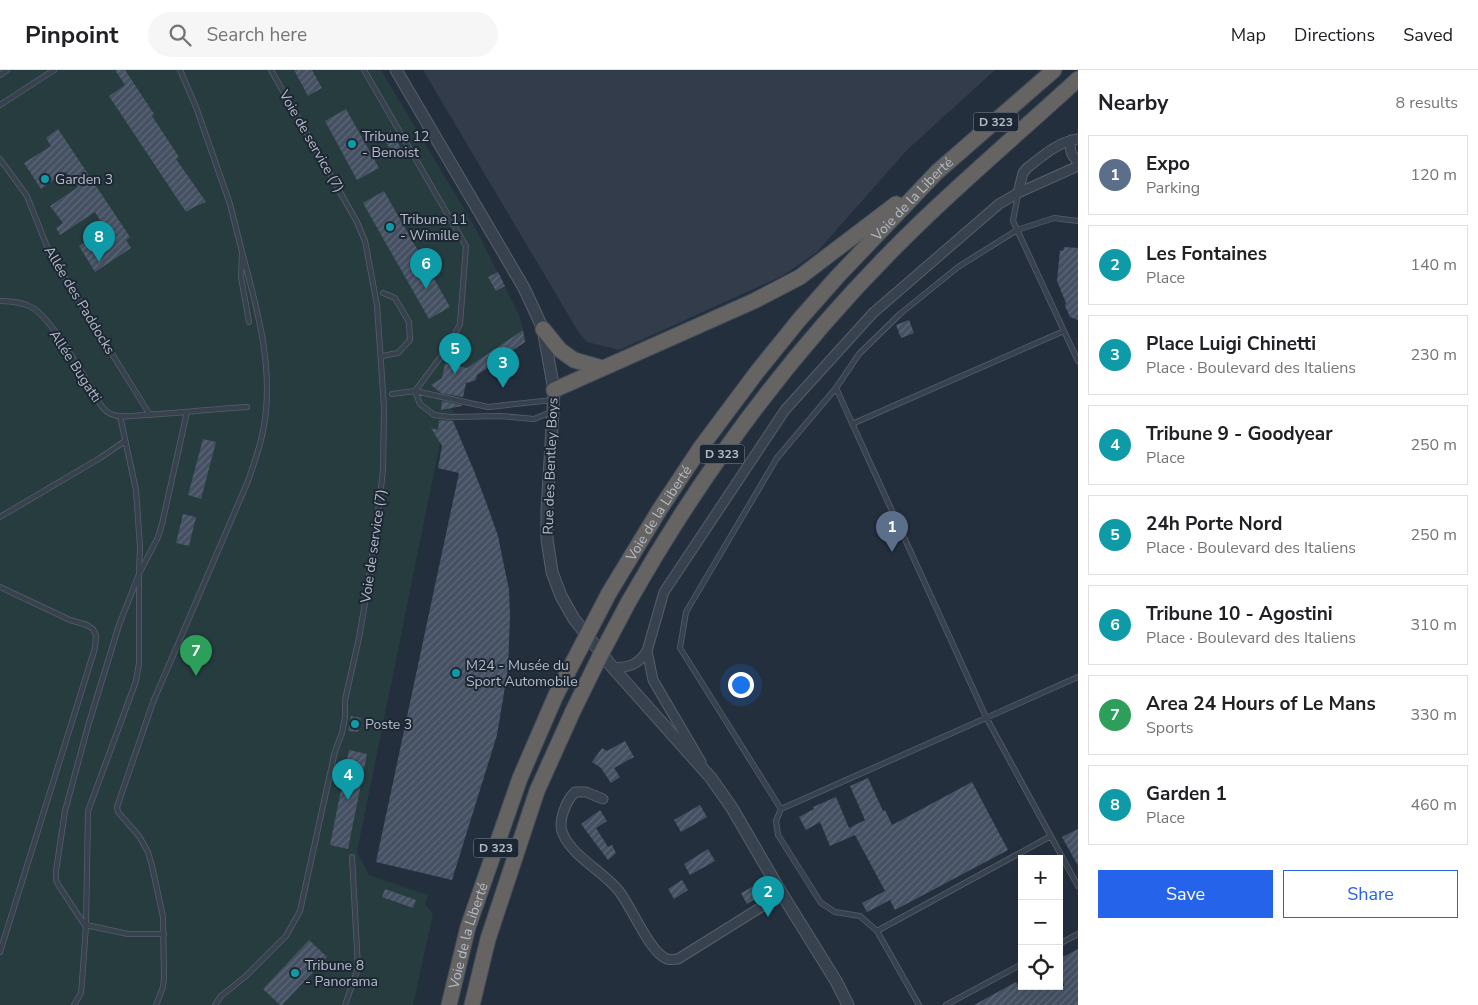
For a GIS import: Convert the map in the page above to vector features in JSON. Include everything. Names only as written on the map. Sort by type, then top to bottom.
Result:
[{"type":"highway","name":"Voie de la Liberté","points":[[449,1005],[468,927],[520,778],[556,695],[610,593],[660,509],[701,447],[751,378],[837,277],[937,172],[1054,70]]},
{"type":"highway","name":"Voie de la Liberté","points":[[472,1005],[488,940],[538,791],[573,711],[600,656],[668,534],[754,410],[798,355],[856,288],[924,219],[1078,81]]},
{"type":"highway","points":[[554,400],[602,368],[754,301],[800,277],[937,172]]},
{"type":"highway","points":[[543,329],[560,350],[574,360],[602,368]]},
{"type":"street","name":"Rue des Bentley Boys","points":[[396,70],[524,288],[543,329],[554,400],[547,539],[552,572],[561,596],[574,620],[613,668],[711,778],[732,808],[836,981],[848,1005]]},
{"type":"street","points":[[1074,140],[1069,147],[1070,152],[1078,162]]},
{"type":"street","points":[[1018,193],[1023,173],[1027,168],[1056,145],[1074,140]]},
{"type":"street","points":[[613,668],[634,664],[647,651],[664,592],[785,410],[873,313],[999,204],[1018,193],[1078,166]]},
{"type":"street","points":[[647,651],[653,680],[711,778]]},
{"type":"street","points":[[602,799],[586,792],[575,792],[568,799],[563,813],[562,832],[569,844],[618,891],[657,953],[667,960],[678,959],[782,894]]},
{"type":"lane","points":[[0,74],[7,70]]},
{"type":"lane","points":[[0,105],[54,70]]},
{"type":"lane","points":[[156,1005],[164,978],[163,917],[158,891],[148,852],[139,836],[118,812],[117,806],[157,694],[248,481],[258,452],[264,426],[267,393],[265,361],[258,314],[230,204],[196,107],[180,70]]},
{"type":"lane","name":"Voie de service (7)","points":[[215,1005],[221,996],[246,976],[286,936],[300,911],[335,751],[342,733],[345,717],[345,700],[359,638],[368,585],[383,470],[384,407],[382,356],[377,305],[365,241],[349,207],[271,70]]},
{"type":"lane","points":[[364,70],[466,246],[460,324],[449,346],[415,391]]},
{"type":"lane","name":"Allée des Paddocks","points":[[0,159],[27,196],[50,254],[150,414]]},
{"type":"lane","points":[[1018,193],[1013,221],[1078,361]]},
{"type":"lane","points":[[781,809],[680,648],[686,612],[777,458],[836,388],[859,354],[900,314],[958,267],[1017,230],[1054,218],[1078,221]]},
{"type":"lane","points":[[242,252],[241,277],[250,322]]},
{"type":"lane","points":[[382,356],[398,353],[410,340],[408,322],[395,298],[383,293]]},
{"type":"lane","name":"Allée Bugatti","points":[[0,300],[23,304],[41,314],[65,347],[102,407],[113,415],[120,416]]},
{"type":"lane","points":[[852,424],[1064,331]]},
{"type":"lane","points":[[836,388],[986,717],[1078,886]]},
{"type":"lane","points":[[415,391],[420,404],[434,415],[450,417],[501,416],[534,419],[554,400]]},
{"type":"lane","points":[[392,394],[415,391],[488,407],[554,400]]},
{"type":"lane","points":[[74,1005],[80,993],[86,926],[88,811],[136,681],[139,663],[140,538],[136,490],[120,416],[247,406]]},
{"type":"lane","points":[[164,934],[128,934],[86,926],[59,886],[56,880],[56,871],[65,811],[88,726],[119,625],[139,574],[158,537],[187,412]]},
{"type":"lane","points":[[0,516],[100,458],[125,441]]},
{"type":"lane","points":[[0,587],[70,620],[86,625],[93,630],[96,636],[95,648],[0,952]]},
{"type":"lane","points":[[918,1005],[877,930],[860,916],[835,912],[821,904],[778,835],[776,821],[781,809],[1078,677]]},
{"type":"lane","points":[[877,930],[1051,836]]},
{"type":"lane","points":[[345,1005],[358,968],[352,856]]},
{"type":"lane","points":[[1063,942],[1078,934]]},
{"type":"lane","points":[[946,1005],[1018,966]]},
{"type":"shaded area","points":[[423,70],[995,70],[906,151],[817,252],[782,276],[619,350],[587,342],[579,333]]},
{"type":"green space","points":[[0,70],[381,70],[476,229],[518,313],[525,342],[477,375],[474,381],[467,378],[463,397],[455,396],[453,403],[459,406],[452,408],[452,411],[457,414],[450,415],[450,419],[455,422],[449,423],[450,458],[447,470],[438,468],[441,453],[445,448],[440,443],[357,852],[369,875],[428,895],[425,904],[433,914],[413,1005],[0,1005]]},
{"type":"building","points":[[115,70],[125,70],[179,157],[176,159],[206,202],[186,212],[109,96],[125,85]]},
{"type":"building","points":[[294,70],[312,70],[322,88],[308,96]]},
{"type":"building","name":"Tribune 12 - Benoist","points":[[346,109],[379,168],[357,180],[325,121]]},
{"type":"building","points":[[58,129],[130,237],[126,240],[131,248],[95,272],[79,246],[105,228],[95,212],[60,235],[56,228],[63,223],[50,206],[78,187],[65,172],[41,189],[24,163],[51,146],[46,138]]},
{"type":"building","points":[[391,131],[402,150],[394,155],[382,136]]},
{"type":"building","points":[[384,191],[450,307],[429,319],[363,203]]},
{"type":"building","points":[[1064,247],[1078,248],[1078,320],[1070,317],[1057,281],[1060,250],[1063,251]]},
{"type":"building","points":[[498,272],[505,286],[496,291],[488,277]]},
{"type":"building","points":[[909,320],[914,333],[901,338],[896,325]]},
{"type":"building","points":[[523,330],[525,342],[477,375],[474,381],[466,383],[463,397],[441,393],[431,385],[442,378],[445,363],[467,368]]},
{"type":"building","points":[[442,401],[462,405],[462,406],[441,410]]},
{"type":"building","name":"M24 - Musée du Sport Automobile","points":[[439,420],[453,421],[486,502],[498,536],[509,590],[510,616],[508,668],[497,735],[452,880],[376,862],[459,473],[438,468],[442,446],[431,428],[438,430]]},
{"type":"building","points":[[203,439],[216,442],[201,499],[188,495]]},
{"type":"building","points":[[183,514],[196,517],[189,546],[176,543]]},
{"type":"building","name":"Poste 3","points":[[351,716],[361,718],[358,732],[348,731]]},
{"type":"building","points":[[625,741],[634,757],[614,768],[620,777],[611,783],[601,768],[592,762],[602,748],[607,751]]},
{"type":"building","points":[[349,750],[367,754],[348,849],[330,845]]},
{"type":"building","points":[[868,778],[883,811],[885,810],[892,825],[972,782],[1008,850],[895,910],[890,900],[867,912],[862,903],[885,891],[855,835],[830,846],[820,822],[806,830],[799,817],[814,809],[813,807],[836,797],[849,828],[865,820],[850,786]]},
{"type":"building","points":[[700,805],[707,817],[681,832],[674,820]]},
{"type":"building","points":[[600,810],[607,821],[596,828],[608,847],[612,845],[616,853],[608,860],[581,824]]},
{"type":"building","points":[[1078,829],[1078,866],[1062,837]]},
{"type":"building","points":[[708,849],[715,861],[690,875],[684,864]]},
{"type":"building","points":[[682,880],[688,890],[674,899],[668,889]]},
{"type":"building","points":[[754,886],[760,896],[747,904],[741,893]]},
{"type":"building","points":[[385,889],[416,900],[413,908],[382,897]]},
{"type":"building","name":"Tribune 8 - Panorama","points":[[309,940],[327,957],[280,1005],[263,989]]},
{"type":"building","points":[[1078,949],[1078,1005],[974,1005],[1016,982],[1018,990],[1063,990],[1063,986],[1065,986],[1063,982],[1063,957]]},
{"type":"place","name":"Tribune 12 - Benoist","points":[[352,144]]},
{"type":"place","name":"Garden 3","points":[[45,179]]},
{"type":"place","name":"Tribune 11 - Wimille","points":[[390,227]]},
{"type":"place","name":"Garden 1","points":[[99,262]]},
{"type":"place","name":"Tribune 10 - Agostini","points":[[426,289]]},
{"type":"place","name":"24h Porte Nord","points":[[455,374]]},
{"type":"place","name":"Place Luigi Chinetti","points":[[503,388]]},
{"type":"place","name":"Expo","points":[[892,552]]},
{"type":"place","name":"M24 - Musée du Sport Automobile","points":[[456,673]]},
{"type":"place","name":"Area 24 Hours of Le Mans","points":[[196,676]]},
{"type":"place","name":"Poste 3","points":[[355,724]]},
{"type":"place","name":"Tribune 9 - Goodyear","points":[[348,800]]},
{"type":"place","name":"Les Fontaines","points":[[768,917]]},
{"type":"place","name":"Tribune 8 - Panorama","points":[[295,973]]}]
